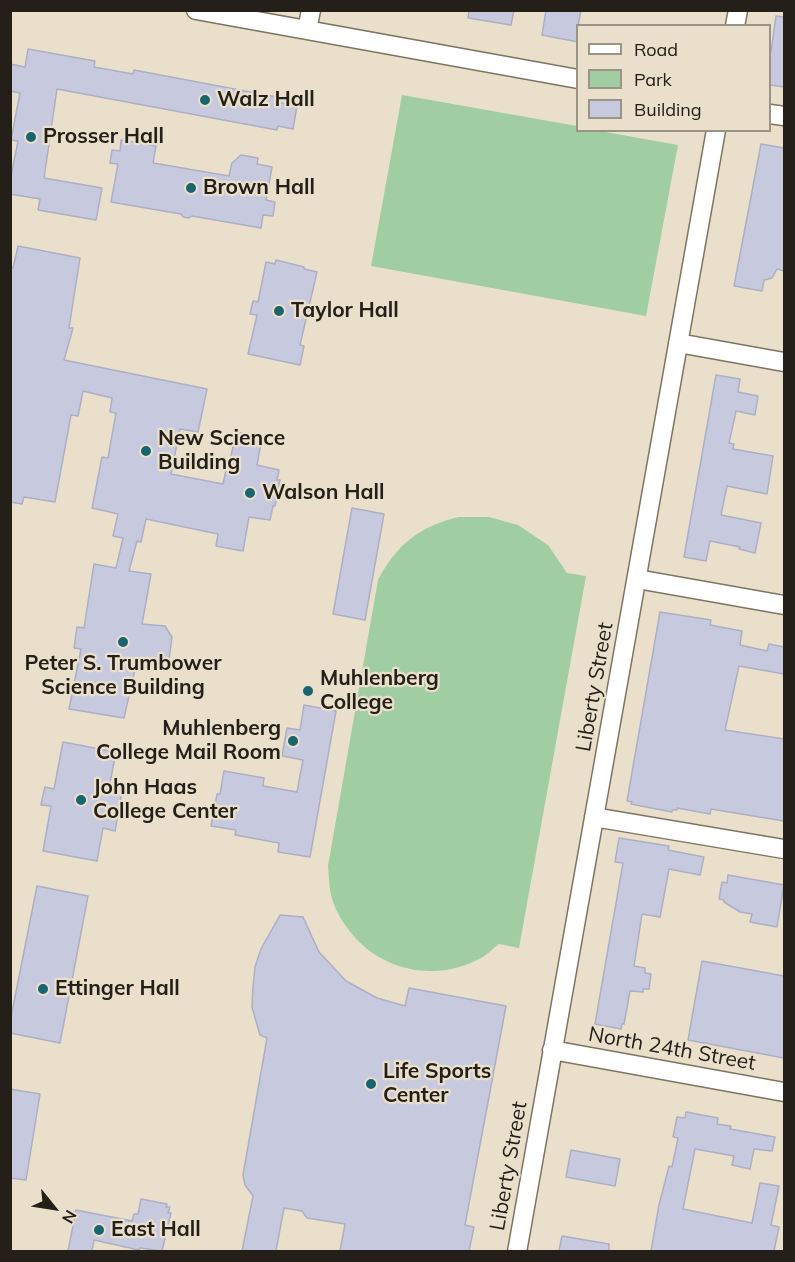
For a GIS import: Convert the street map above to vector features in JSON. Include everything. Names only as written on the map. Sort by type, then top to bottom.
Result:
[{"type":"street","points":[[196,10],[576,79]]},
{"type":"street","points":[[308,30],[311,10]]},
{"type":"street","name":"Liberty Street","points":[[517,1251],[716,132]]},
{"type":"street","points":[[678,343],[784,362]]},
{"type":"street","points":[[637,579],[784,605]]},
{"type":"street","points":[[594,817],[784,849]]},
{"type":"street","name":"North 24th Street","points":[[552,1050],[784,1092]]},
{"type":"green space","points":[[402,95],[576,126],[576,132],[606,132],[678,145],[646,316],[371,266]]},
{"type":"green space","points":[[459,517],[489,517],[518,525],[548,545],[567,573],[586,576],[519,948],[499,944],[483,957],[464,965],[447,970],[429,971],[395,965],[365,947],[352,934],[333,903],[328,866],[378,580],[393,556],[411,538],[421,531]]},
{"type":"building","points":[[469,10],[514,10],[511,25],[468,18]]},
{"type":"building","points":[[546,10],[581,10],[578,24],[576,24],[576,42],[542,35]]},
{"type":"building","points":[[776,16],[784,17],[784,87],[771,85],[771,52]]},
{"type":"building","name":"Prosser Hall","points":[[28,49],[95,61],[94,67],[133,74],[134,70],[282,98],[281,103],[297,106],[293,129],[278,126],[277,130],[57,89],[44,178],[102,188],[96,220],[38,210],[40,199],[10,194],[10,181],[18,141],[11,140],[20,93],[10,91],[10,64],[25,67]]},
{"type":"building","name":"Brown Hall","points":[[121,140],[156,146],[153,163],[229,176],[232,163],[241,155],[258,158],[257,164],[272,167],[266,200],[275,202],[273,216],[263,215],[261,228],[192,216],[183,217],[181,214],[111,202],[118,164],[110,163],[112,150],[120,151]]},
{"type":"building","points":[[761,144],[784,148],[784,271],[777,269],[772,278],[764,280],[762,291],[734,286]]},
{"type":"building","points":[[18,246],[80,258],[69,328],[73,328],[64,360],[207,389],[198,432],[180,429],[171,474],[223,484],[236,432],[262,437],[257,465],[279,470],[277,480],[280,480],[270,520],[249,517],[243,551],[216,546],[218,534],[146,519],[141,542],[137,541],[129,571],[151,574],[142,624],[165,626],[172,637],[169,660],[157,668],[136,665],[124,718],[69,709],[81,649],[74,648],[77,627],[84,628],[94,564],[116,568],[123,538],[113,536],[118,514],[92,508],[102,457],[108,458],[116,413],[110,412],[112,398],[83,391],[78,416],[71,415],[55,502],[24,497],[22,504],[10,502],[10,268],[13,268]]},
{"type":"building","name":"Taylor Hall","points":[[276,260],[317,272],[300,345],[304,346],[300,365],[248,354],[257,315],[250,314],[253,301],[258,302],[266,262],[275,264]]},
{"type":"building","points":[[716,375],[740,379],[738,392],[758,396],[755,415],[736,411],[729,443],[734,444],[733,449],[773,456],[767,494],[727,486],[721,515],[761,523],[755,553],[739,549],[740,547],[710,541],[706,561],[684,557]]},
{"type":"building","points":[[352,508],[384,514],[365,620],[333,614]]},
{"type":"building","points":[[660,612],[711,620],[710,625],[742,631],[740,645],[767,651],[769,644],[784,647],[784,674],[739,666],[725,730],[784,739],[784,821],[711,809],[710,814],[677,808],[672,812],[631,804],[632,802],[627,801]]},
{"type":"building","points":[[304,705],[336,711],[310,857],[278,852],[279,843],[235,835],[236,830],[211,826],[224,771],[264,778],[263,786],[297,792],[303,760],[282,756],[287,728],[300,730]]},
{"type":"building","name":"John Haas College Center","points":[[63,742],[116,752],[109,788],[122,791],[115,831],[103,828],[97,861],[43,851],[51,806],[41,805],[45,787],[54,789]]},
{"type":"building","points":[[619,838],[669,846],[668,850],[704,857],[700,875],[669,869],[660,917],[642,914],[634,966],[645,968],[645,973],[651,974],[649,989],[643,989],[643,992],[630,991],[621,1029],[595,1024],[623,863],[615,862]]},
{"type":"building","points":[[728,875],[784,885],[777,927],[750,922],[752,914],[740,912],[719,899],[722,882],[727,883]]},
{"type":"building","name":"Ettinger Hall","points":[[37,886],[88,896],[60,1043],[10,1033],[10,1022]]},
{"type":"building","name":"Life Sports Center","points":[[280,915],[303,917],[319,952],[346,981],[377,998],[405,1006],[409,988],[506,1006],[465,1225],[474,1227],[469,1251],[340,1251],[345,1224],[307,1218],[302,1211],[284,1208],[276,1251],[242,1251],[253,1196],[245,1185],[243,1175],[267,1038],[260,1035],[252,1007],[255,967],[261,949]]},
{"type":"building","points":[[702,961],[784,976],[784,1058],[688,1040]]},
{"type":"building","points":[[10,1089],[40,1094],[26,1180],[10,1178]]},
{"type":"building","points":[[686,1112],[718,1118],[717,1124],[731,1126],[730,1129],[775,1137],[772,1151],[754,1149],[750,1169],[732,1165],[734,1156],[695,1149],[683,1209],[752,1223],[760,1183],[779,1186],[771,1225],[779,1227],[774,1251],[651,1251],[659,1205],[669,1166],[672,1167],[678,1138],[673,1137],[677,1117],[685,1118]]},
{"type":"building","points":[[571,1150],[620,1159],[615,1186],[566,1177]]},
{"type":"building","points":[[141,1199],[167,1204],[166,1207],[170,1207],[168,1213],[171,1213],[162,1251],[140,1248],[139,1250],[94,1240],[92,1251],[68,1251],[76,1210],[132,1221],[134,1214],[138,1214]]},
{"type":"building","points":[[562,1236],[609,1244],[609,1251],[559,1251]]},
{"type":"place","name":"Walz Hall","points":[[205,100]]},
{"type":"place","name":"Prosser Hall","points":[[31,137]]},
{"type":"place","name":"Brown Hall","points":[[191,188]]},
{"type":"place","name":"Taylor Hall","points":[[279,311]]},
{"type":"place","name":"New Science Building","points":[[146,451]]},
{"type":"place","name":"Walson Hall","points":[[250,493]]},
{"type":"place","name":"Peter S. Trumbower Science Building","points":[[123,642]]},
{"type":"place","name":"Muhlenberg College","points":[[308,691]]},
{"type":"place","name":"Muhlenberg College Mail Room","points":[[293,741]]},
{"type":"place","name":"John Haas College Center","points":[[81,800]]},
{"type":"place","name":"Ettinger Hall","points":[[43,989]]},
{"type":"place","name":"Life Sports Center","points":[[371,1084]]},
{"type":"place","name":"East Hall","points":[[99,1230]]}]
